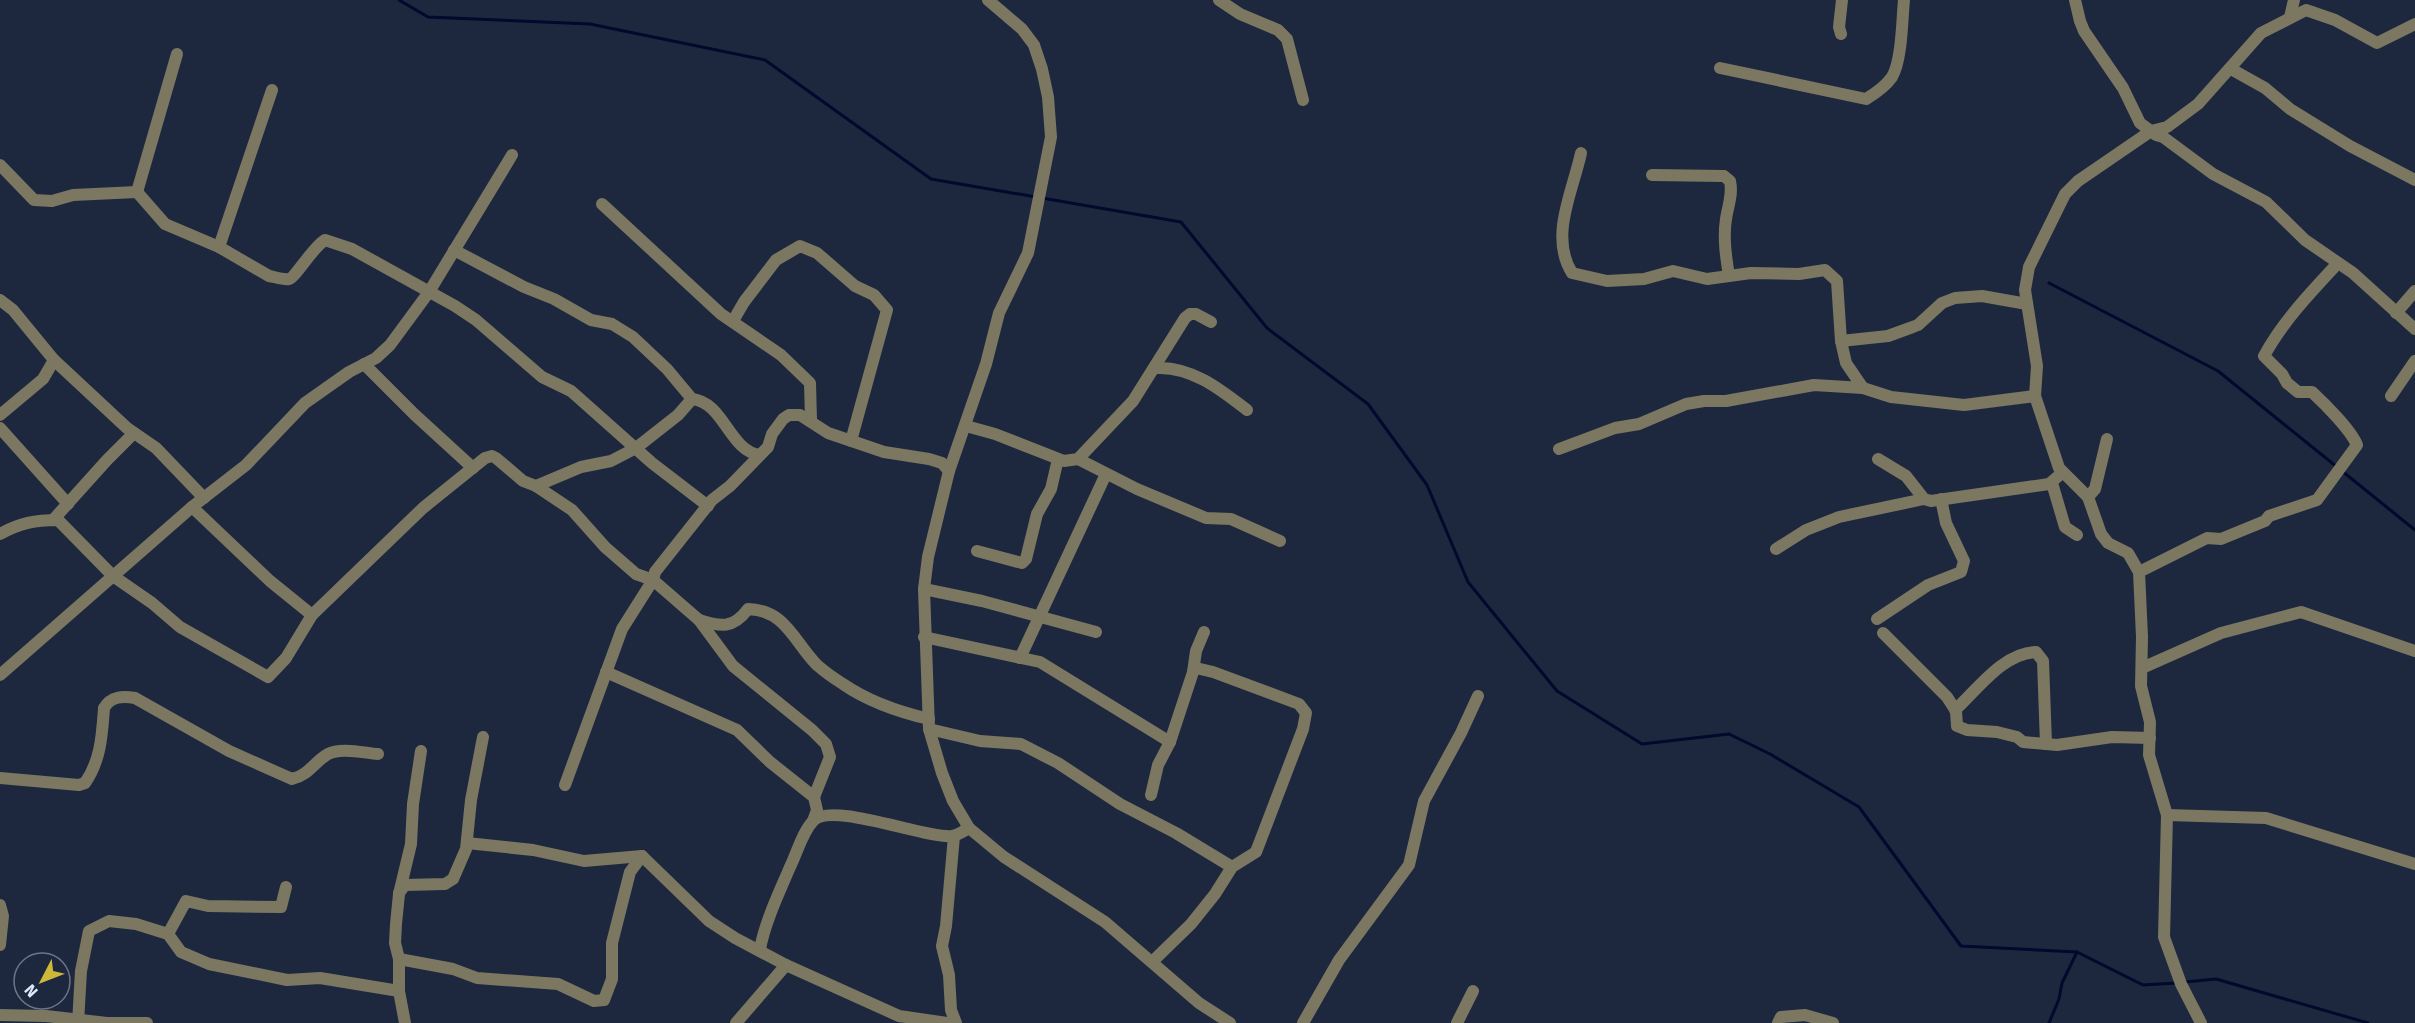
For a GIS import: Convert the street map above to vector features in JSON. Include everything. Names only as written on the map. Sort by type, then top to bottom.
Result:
[{"type":"street","points":[[988,0],[1022,29],[1034,45],[1048,97],[1051,137],[1028,253],[999,313],[987,364],[949,471],[928,557],[924,589],[924,637],[929,724],[953,801],[969,828],[1004,857],[1105,922],[1199,1003],[1230,1023]]},
{"type":"street","points":[[1221,0],[1240,14],[1278,30],[1287,39],[1303,100]]},
{"type":"street","points":[[1841,34],[1839,27],[1842,0]]},
{"type":"street","points":[[1720,68],[1866,99],[1878,92],[1893,75],[1904,0]]},
{"type":"street","points":[[2075,0],[2084,31],[2123,88],[2140,123],[2156,135],[2163,136],[2212,174],[2266,202],[2306,240],[2353,273],[2415,329]]},
{"type":"street","points":[[2290,17],[2294,0]]},
{"type":"street","points":[[2201,1023],[2181,984],[2164,937],[2167,815],[2149,755],[2150,722],[2141,686],[2139,572],[2128,553],[2108,543],[2101,534],[2088,497],[2062,473],[2054,456],[2035,396],[2037,366],[2025,290],[2029,267],[2065,194],[2078,181],[2151,131],[2167,126],[2198,104],[2261,33],[2306,10],[2335,20],[2377,43],[2415,24]]},
{"type":"street","points":[[137,192],[177,54]]},
{"type":"street","points":[[2230,69],[2265,88],[2290,108],[2350,146],[2415,180]]},
{"type":"street","points":[[219,247],[272,90]]},
{"type":"street","points":[[1581,153],[1563,219],[1565,262],[1572,273],[1606,281],[1644,279],[1673,271],[1707,279],[1751,273],[1799,274],[1825,270],[1837,280],[1841,341],[1846,363],[1863,388]]},
{"type":"street","points":[[0,675],[192,507],[246,465],[305,403],[390,345],[429,292],[512,155]]},
{"type":"street","points":[[0,165],[34,200],[52,201],[73,195],[137,192]]},
{"type":"street","points":[[1652,175],[1724,176],[1730,181],[1731,200],[1726,218],[1724,243],[1730,276]]},
{"type":"street","points":[[137,192],[165,224],[219,247],[269,276],[287,279],[294,276],[306,257],[322,241],[328,239],[352,249],[476,320],[542,377],[572,391],[652,463],[708,506]]},
{"type":"street","points":[[602,204],[721,314],[781,355],[810,383],[811,420]]},
{"type":"street","points":[[733,321],[744,302],[776,260],[800,246],[817,253],[855,286],[874,295],[887,310],[851,441]]},
{"type":"street","points":[[454,250],[524,287],[554,299],[591,320],[612,324],[633,337],[668,369],[692,399],[698,400],[715,412],[747,452],[760,455]]},
{"type":"street","points":[[2139,572],[2207,538],[2221,539],[2265,521],[2269,516],[2317,500],[2357,446],[2354,437],[2324,403],[2312,392],[2298,392],[2287,383],[2282,374],[2264,356],[2302,302],[2338,263]]},
{"type":"street","points":[[2396,313],[2415,291]]},
{"type":"street","points":[[1841,341],[1888,336],[1918,325],[1942,303],[1955,298],[1982,296],[2027,304]]},
{"type":"street","points":[[0,300],[13,310],[54,360],[134,433],[156,448],[204,498]]},
{"type":"street","points":[[1078,459],[1133,401],[1190,314],[1196,314],[1211,322]]},
{"type":"street","points":[[0,415],[43,379],[54,360]]},
{"type":"street","points":[[2391,396],[2415,361]]},
{"type":"street","points":[[364,364],[473,468]]},
{"type":"street","points":[[1156,368],[1180,369],[1219,387],[1247,410]]},
{"type":"street","points":[[1559,449],[1616,428],[1639,424],[1686,404],[1726,401],[1814,386],[1863,388],[1891,397],[1964,405],[2035,396]]},
{"type":"street","points":[[536,486],[581,467],[611,461],[636,448],[678,415],[692,399]]},
{"type":"street","points":[[565,785],[622,629],[666,557],[708,506],[768,447],[772,434],[783,419],[789,415],[800,415],[828,433],[884,452],[942,463],[949,471]]},
{"type":"street","points":[[966,426],[995,434],[1064,461],[1078,459],[1106,474],[1206,518],[1231,519],[1280,541]]},
{"type":"street","points":[[0,428],[68,504]]},
{"type":"street","points":[[53,520],[134,433]]},
{"type":"street","points":[[2088,497],[2095,489],[2107,439]]},
{"type":"street","points":[[0,534],[35,520],[58,520],[113,576],[152,603],[180,627],[264,676],[271,675],[286,658],[312,615],[423,508],[485,458],[492,456],[523,481],[536,486],[572,510],[605,547],[636,574],[653,580],[699,620],[733,666],[826,744],[830,757],[814,797],[817,810],[784,880],[763,933],[760,949]]},
{"type":"street","points":[[977,551],[1023,563],[1037,514],[1051,489],[1058,459]]},
{"type":"street","points":[[1878,459],[1906,476],[1924,499]]},
{"type":"street","points":[[1776,549],[1806,530],[1839,517],[1924,499],[1931,501],[2052,483],[2062,473]]},
{"type":"street","points":[[1020,658],[1106,474]]},
{"type":"street","points":[[2052,483],[2065,527],[2077,535]]},
{"type":"street","points":[[1877,619],[1928,585],[1960,572],[1964,561],[1946,523],[1941,499]]},
{"type":"street","points":[[192,507],[270,581],[312,615]]},
{"type":"street","points":[[924,589],[982,601],[1096,632]]},
{"type":"street","points":[[699,620],[720,626],[740,620],[748,609],[761,609],[772,613],[817,665],[844,686],[895,711],[980,741],[1021,744],[1058,763],[1120,804],[1176,833],[1233,867]]},
{"type":"street","points":[[2142,668],[2221,633],[2301,612],[2415,651]]},
{"type":"street","points":[[1151,795],[1158,765],[1170,742],[1193,672],[1196,651],[1204,632]]},
{"type":"street","points":[[1882,633],[1947,697],[1955,710],[1957,726],[1967,730],[1997,732],[2017,737],[2023,742],[2046,744],[2084,742],[2112,737],[2150,738]]},
{"type":"street","points":[[924,637],[1040,662],[1170,742]]},
{"type":"street","points":[[1955,710],[2007,663],[2028,652],[2037,652],[2043,661],[2046,744]]},
{"type":"street","points":[[1153,961],[1191,924],[1233,867],[1256,852],[1303,729],[1306,713],[1299,704],[1213,672],[1196,668],[1193,672]]},
{"type":"street","points":[[606,672],[737,730],[777,768],[814,797]]},
{"type":"street","points":[[1303,1023],[1339,960],[1409,865],[1424,801],[1461,733],[1478,696]]},
{"type":"street","points":[[0,778],[79,785],[85,783],[101,747],[104,708],[108,702],[123,697],[135,698],[229,751],[292,779],[303,776],[330,753],[378,754]]},
{"type":"street","points":[[399,894],[405,885],[445,884],[453,879],[467,843],[471,800],[483,737]]},
{"type":"street","points":[[405,1023],[399,991],[399,959],[395,943],[399,894],[411,844],[413,804],[421,751]]},
{"type":"street","points":[[813,820],[824,815],[877,820],[936,835],[954,836],[969,828]]},
{"type":"street","points":[[2167,815],[2266,818],[2415,864]]},
{"type":"street","points":[[954,836],[946,926],[942,946],[949,975],[951,1010],[956,1023]]},
{"type":"street","points":[[467,843],[533,850],[584,861],[642,856],[709,921],[735,938],[894,1019],[947,1023]]},
{"type":"street","points":[[399,959],[453,969],[477,978],[558,984],[594,1001],[604,1000],[612,980],[612,943],[630,872],[642,856]]},
{"type":"street","points":[[168,934],[186,901],[208,906],[281,907],[286,887]]},
{"type":"street","points":[[0,905],[3,916],[0,945]]},
{"type":"street","points":[[77,1022],[81,971],[89,931],[109,921],[136,924],[168,934],[181,952],[209,964],[287,980],[320,978],[399,991]]},
{"type":"street","points":[[736,1023],[786,965]]},
{"type":"street","points":[[1457,1023],[1473,991]]},
{"type":"street","points":[[0,1015],[77,1022],[147,1023]]},
{"type":"street","points":[[1778,1023],[1781,1017],[1804,1015],[1833,1023]]},
{"type":"waterway","points":[[399,0],[428,17],[590,24],[765,60],[931,179],[1036,197]]},
{"type":"waterway","points":[[1042,198],[1181,222],[1267,328],[1368,404],[1427,485],[1468,582],[1557,691],[1642,744],[1729,734],[1770,754],[1859,807],[1961,946],[2077,952],[2143,985],[2176,983]]},
{"type":"waterway","points":[[2049,283],[2218,371],[2337,467]]},
{"type":"waterway","points":[[2342,471],[2415,530]]},
{"type":"waterway","points":[[2049,1023],[2059,999],[2062,983],[2077,952]]},
{"type":"waterway","points":[[2185,982],[2216,979],[2368,1023]]}]
